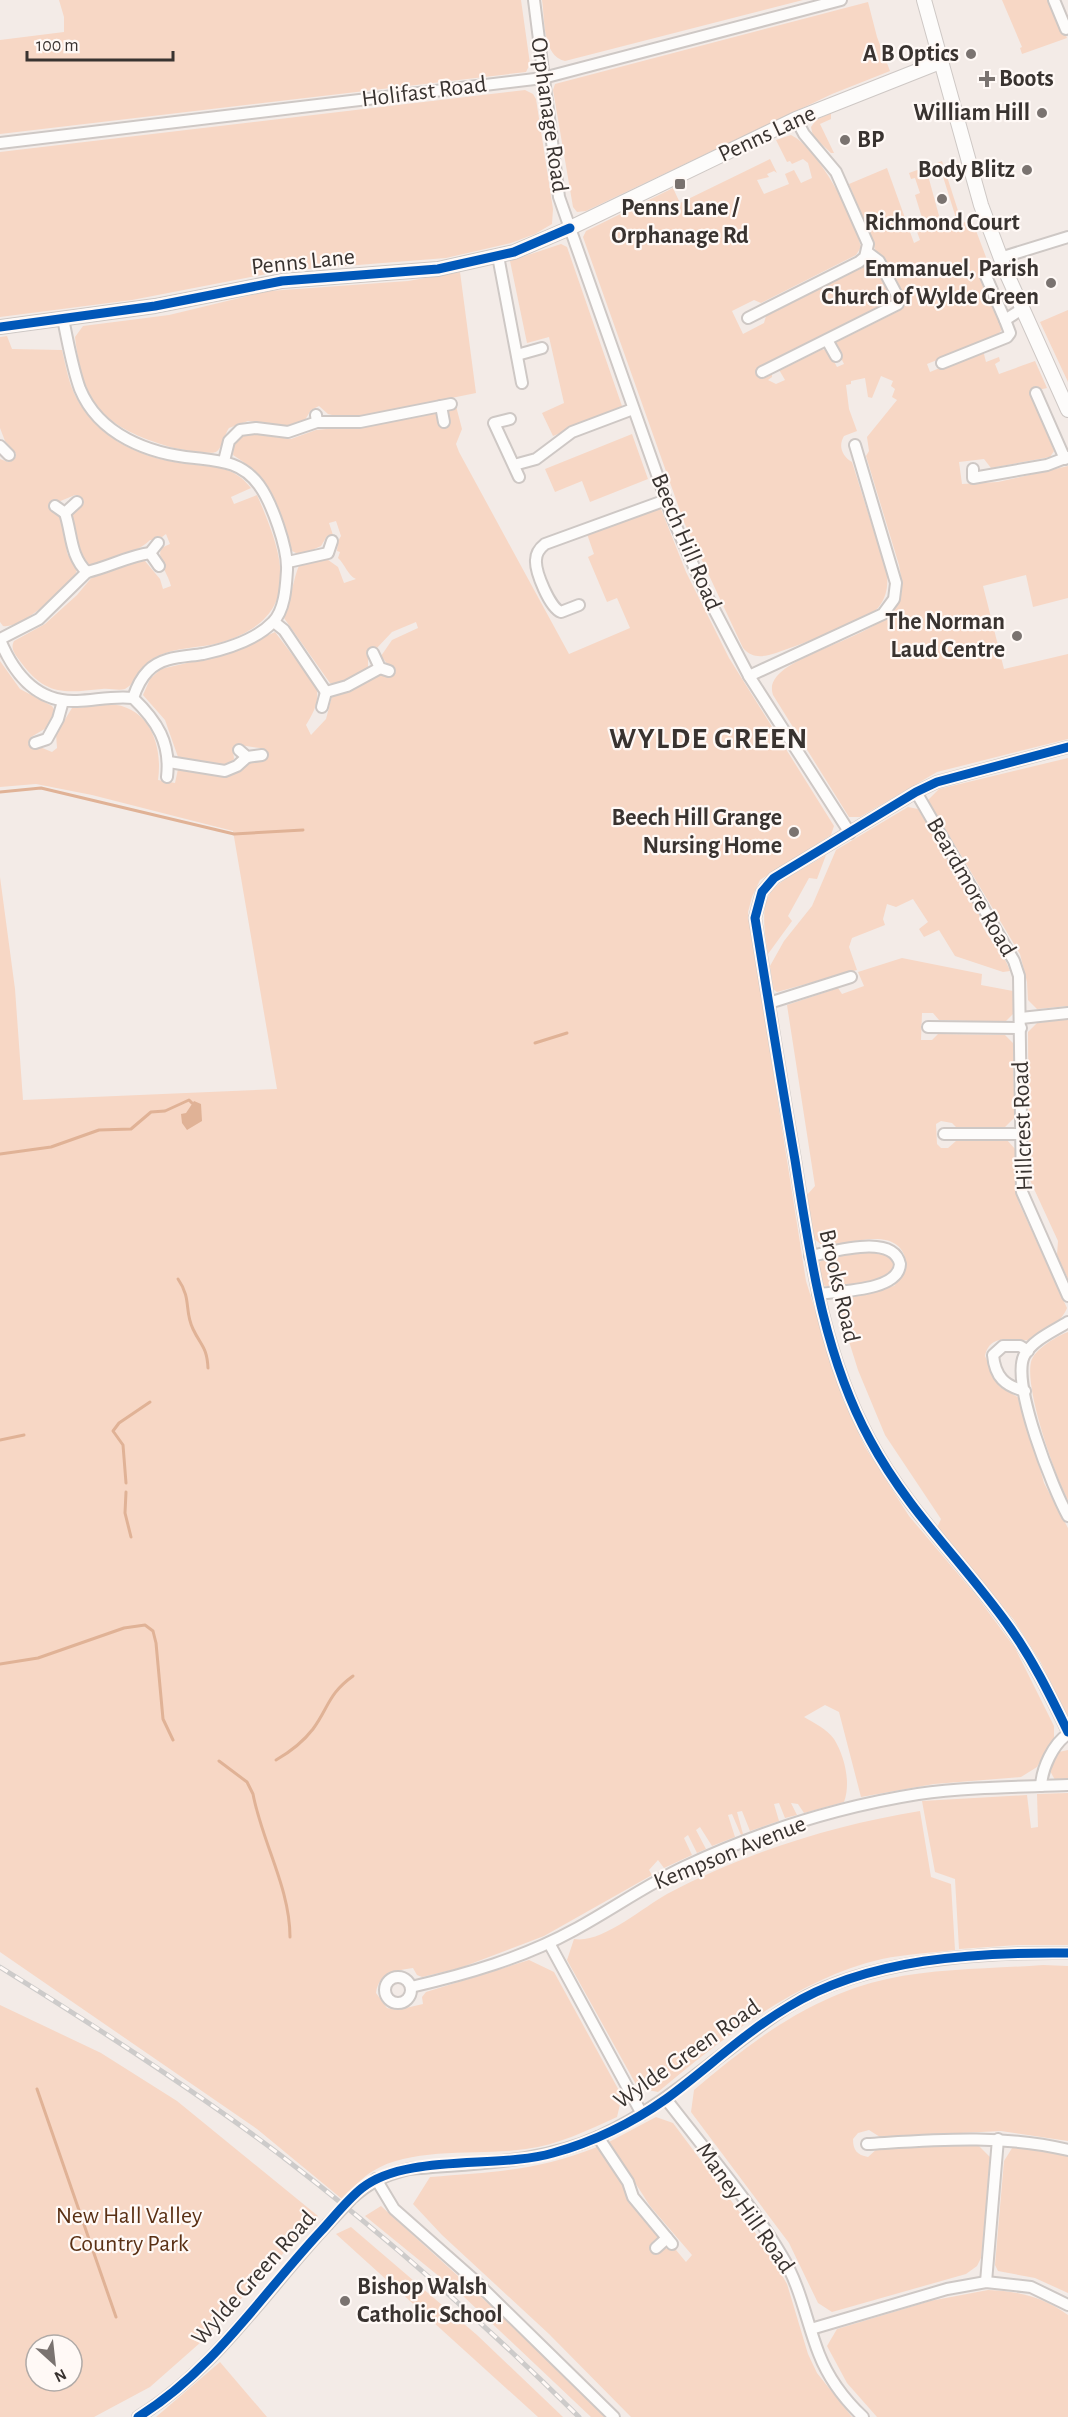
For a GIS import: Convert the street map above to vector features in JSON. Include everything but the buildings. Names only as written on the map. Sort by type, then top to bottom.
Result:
[{"type":"main road","points":[[924,0],[981,205],[1000,258],[1068,410]]},
{"type":"main road","name":"Penns Lane","points":[[0,327],[155,306],[282,281],[438,269],[514,252],[570,228],[796,119],[940,62]]},
{"type":"street","name":"Orphanage Road","points":[[534,0],[560,196],[570,228]]},
{"type":"street","name":"Holifast Road","points":[[0,143],[543,78],[841,0]]},
{"type":"street","points":[[1054,0],[1066,29]]},
{"type":"street","points":[[748,318],[859,262],[867,252],[868,244],[836,172],[804,134],[796,119]]},
{"type":"street","name":"Beech Hill Road","points":[[570,228],[666,500],[706,594],[749,675],[850,833]]},
{"type":"street","points":[[1000,258],[1068,237]]},
{"type":"street","points":[[762,372],[898,304],[899,299],[879,261],[867,252]]},
{"type":"street","points":[[498,256],[522,383]]},
{"type":"street","points":[[942,363],[1007,337],[1010,333],[987,278],[1006,272]]},
{"type":"street","points":[[1005,320],[1022,309]]},
{"type":"street","points":[[63,319],[81,391],[87,403],[106,426],[132,443],[153,450],[174,456],[225,461],[246,471],[260,488],[271,508],[288,562],[284,600],[274,622],[247,639],[226,648],[163,661],[148,670],[133,698]]},
{"type":"street","points":[[827,340],[836,356]]},
{"type":"street","points":[[517,355],[542,348]]},
{"type":"street","points":[[972,469],[973,478],[1066,458],[1036,393]]},
{"type":"street","points":[[225,461],[229,441],[240,430],[256,428],[288,432],[317,419],[360,422],[446,405],[444,422]]},
{"type":"street","points":[[514,465],[536,459],[572,432],[633,409]]},
{"type":"street","points":[[510,419],[494,423],[519,477]]},
{"type":"street","points":[[749,675],[883,614],[894,599],[896,584],[855,445]]},
{"type":"street","points":[[579,605],[561,612],[549,602],[536,561],[539,549],[545,544],[666,500]]},
{"type":"street","points":[[65,513],[77,502]]},
{"type":"street","points":[[55,506],[65,513],[71,530],[72,550],[87,572]]},
{"type":"street","points":[[288,562],[328,553],[332,541]]},
{"type":"street","points":[[158,543],[150,553],[131,555],[116,564],[87,572],[39,619],[0,639],[19,676],[37,692],[63,701],[112,696],[133,698],[158,726],[169,762],[167,777]]},
{"type":"street","points":[[150,553],[159,566]]},
{"type":"street","points":[[274,622],[284,630],[326,692],[322,707]]},
{"type":"street","points":[[326,692],[347,686],[384,669],[373,653]]},
{"type":"street","points":[[35,743],[50,743],[63,701]]},
{"type":"street","name":"Brooks Road","points":[[1041,1786],[1042,1774],[1048,1762],[1068,1733],[1041,1677],[1010,1627],[970,1576],[924,1524],[869,1439],[830,1340],[810,1256],[755,918],[762,892],[774,878],[916,792],[937,782],[1068,747]]},
{"type":"street","points":[[169,762],[225,771],[237,766],[243,753],[262,755]]},
{"type":"street","name":"Beardmore Road","points":[[916,792],[1014,961],[1020,983]]},
{"type":"street","points":[[769,1002],[851,977]]},
{"type":"street","name":"Hillcrest Road","points":[[1020,983],[1022,1192],[1068,1296]]},
{"type":"street","points":[[928,1027],[1021,1023],[1068,1013]]},
{"type":"street","points":[[944,1134],[1020,1134]]},
{"type":"street","name":"Brooks Road","points":[[810,1256],[881,1245],[892,1250],[900,1264],[898,1274],[888,1283],[818,1294]]},
{"type":"street","points":[[1068,1322],[1028,1351],[1022,1364],[1025,1391],[1053,1488],[1068,1516]]},
{"type":"street","points":[[1025,1391],[1009,1387],[1004,1382],[993,1355],[1003,1346],[1011,1345],[1028,1351]]},
{"type":"street","name":"Kempson Avenue","points":[[411,1987],[482,1969],[549,1942],[685,1867],[797,1823],[858,1806],[920,1794],[1068,1785]]},
{"type":"street","points":[[549,1942],[642,2114]]},
{"type":"street","name":"Wylde Green Road","points":[[138,2417],[156,2405],[220,2349],[327,2225],[351,2199],[376,2179],[409,2169],[553,2154],[598,2137],[666,2099],[789,2006],[829,1987],[881,1969],[927,1961],[1027,1953],[1068,1953]]},
{"type":"street","name":"Maney Hill Road","points":[[666,2099],[731,2183],[782,2256],[796,2282],[819,2355],[831,2378],[863,2417]]},
{"type":"street","points":[[598,2137],[628,2182],[633,2197],[669,2241],[656,2248]]},
{"type":"street","points":[[867,2144],[966,2138],[1035,2142],[1068,2150]]},
{"type":"street","points":[[986,2282],[998,2139]]},
{"type":"street","points":[[376,2179],[394,2209],[472,2278],[614,2417]]},
{"type":"street","points":[[811,2329],[947,2289],[986,2282],[1031,2287],[1068,2305]]},
{"type":"green space","points":[[59,0],[521,0],[530,64],[526,72],[0,134],[0,40],[64,32],[64,17]]},
{"type":"green space","points":[[542,0],[803,0],[565,61],[558,58],[548,45]]},
{"type":"green space","points":[[1002,0],[1051,0],[1067,38],[1022,54],[1020,48],[1022,47]]},
{"type":"green space","points":[[868,2],[877,37],[890,71],[832,94],[586,211],[577,212],[573,207],[553,90],[555,84]]},
{"type":"green space","points":[[525,90],[533,94],[536,99],[553,209],[552,224],[535,234],[511,243],[446,258],[282,271],[132,300],[0,317],[0,152]]},
{"type":"green space","points":[[831,113],[831,119],[820,124],[834,153],[831,153],[813,136],[811,127],[816,120]]},
{"type":"green space","points":[[791,135],[802,142],[812,154],[843,202],[861,247],[856,255],[761,303],[754,300],[732,311],[743,334],[764,323],[766,316],[860,268],[870,260],[878,265],[894,299],[756,369],[760,376],[772,373],[772,377],[768,380],[776,384],[785,380],[778,368],[816,349],[828,350],[837,367],[844,364],[835,346],[836,340],[899,309],[849,184],[887,168],[914,243],[920,240],[916,229],[923,221],[915,195],[920,193],[915,178],[911,179],[909,173],[942,161],[962,223],[972,220],[992,273],[981,279],[1003,328],[997,336],[927,364],[930,372],[983,350],[986,362],[999,357],[1000,361],[995,364],[999,374],[1035,361],[1047,388],[1030,392],[1054,451],[1050,457],[991,468],[984,459],[959,462],[962,484],[998,482],[1068,466],[1068,598],[1033,607],[1026,575],[983,586],[1004,669],[1068,654],[1068,739],[937,772],[860,817],[849,817],[773,695],[774,681],[785,669],[802,658],[871,627],[888,615],[901,596],[899,565],[866,456],[869,451],[867,437],[897,400],[892,397],[895,389],[891,386],[893,381],[881,376],[872,398],[868,397],[865,378],[851,381],[851,384],[846,385],[849,409],[857,431],[844,436],[841,443],[843,454],[852,462],[887,573],[887,587],[883,600],[871,614],[830,633],[772,654],[758,656],[750,654],[743,648],[684,522],[583,237],[586,231],[673,188],[680,203],[770,159],[777,173],[774,171],[767,174],[769,177],[757,180],[764,194],[789,184],[785,174],[794,170],[801,183],[812,178],[808,163],[803,159],[792,164],[790,161],[787,162],[776,140]],"holes":[[[939,164],[956,218],[941,223],[926,168]]]},
{"type":"green space","points":[[561,244],[567,247],[623,409],[553,436],[542,413],[564,403],[549,337],[527,343],[510,261]]},
{"type":"green space","points":[[460,272],[476,393],[348,419],[328,414],[319,406],[311,410],[305,420],[285,426],[248,421],[229,428],[220,448],[212,453],[170,447],[129,431],[113,422],[91,397],[84,381],[75,337],[83,326],[169,315],[269,291],[408,281]]},
{"type":"green space","points":[[1068,310],[1068,382],[1040,322]]},
{"type":"green space","points":[[7,336],[12,349],[62,350],[68,376],[77,399],[87,414],[110,437],[155,458],[223,469],[238,475],[251,488],[231,497],[234,504],[257,495],[275,542],[280,563],[280,584],[276,602],[265,618],[246,632],[219,643],[179,649],[156,657],[145,665],[125,689],[56,690],[38,681],[29,672],[14,651],[14,641],[45,624],[77,595],[93,576],[111,571],[129,561],[145,561],[160,579],[163,589],[171,586],[160,553],[161,548],[170,544],[166,534],[120,557],[101,563],[87,564],[75,539],[71,517],[72,512],[80,508],[82,499],[75,495],[58,502],[54,511],[64,523],[67,553],[77,570],[74,578],[30,616],[20,622],[3,626],[0,622],[0,459],[8,462],[15,458],[16,454],[5,441],[0,428],[0,337]]},
{"type":"green space","points":[[456,406],[462,429],[456,444],[459,452],[569,654],[630,628],[617,598],[607,602],[588,557],[594,554],[587,534],[659,504],[686,572],[729,658],[834,826],[831,835],[760,880],[748,912],[806,1281],[843,1400],[865,1447],[909,1516],[975,1594],[1015,1648],[1054,1726],[1054,1738],[1037,1767],[1021,1777],[934,1784],[861,1797],[839,1712],[825,1705],[804,1717],[828,1732],[838,1746],[847,1778],[844,1802],[804,1813],[798,1804],[791,1803],[797,1815],[785,1818],[779,1803],[774,1804],[779,1821],[750,1831],[742,1811],[737,1812],[743,1834],[741,1835],[732,1814],[728,1815],[735,1837],[712,1846],[700,1827],[696,1830],[706,1849],[697,1853],[688,1835],[684,1838],[692,1855],[664,1868],[658,1860],[649,1870],[652,1875],[544,1936],[460,1968],[422,1977],[417,1975],[413,1968],[394,1972],[384,1977],[376,1993],[387,2008],[397,2010],[423,2004],[422,1997],[426,1992],[529,1960],[554,1972],[622,2096],[617,2117],[573,2136],[526,2149],[447,2153],[407,2158],[373,2171],[342,2199],[257,2129],[0,1952],[0,877],[15,989],[23,1100],[277,1089],[233,831],[92,795],[36,784],[0,787],[0,661],[20,689],[52,706],[55,711],[49,725],[30,738],[33,748],[40,747],[52,752],[57,748],[56,734],[72,708],[109,704],[123,706],[135,712],[151,730],[158,754],[158,780],[175,783],[178,769],[229,774],[250,760],[261,760],[265,753],[260,748],[239,745],[233,749],[234,759],[227,767],[178,757],[165,720],[143,695],[150,679],[161,669],[230,653],[275,632],[316,686],[316,706],[306,725],[311,735],[326,719],[332,696],[373,676],[389,674],[392,670],[381,656],[392,640],[418,628],[416,622],[392,632],[368,654],[368,670],[339,685],[330,683],[284,618],[301,563],[324,557],[338,567],[344,583],[356,579],[338,558],[340,552],[337,551],[338,541],[341,536],[336,521],[329,523],[333,535],[327,536],[321,546],[312,550],[312,553],[300,555],[292,551],[273,496],[258,475],[233,455],[234,441],[253,434],[291,439],[316,430],[358,426],[432,411],[438,415],[441,424],[448,422],[447,412]]},
{"type":"green space","points":[[632,434],[648,479],[590,502],[582,481],[555,492],[545,469]]},
{"type":"green space","points":[[1068,758],[1068,1006],[1037,1009],[1028,1000],[1027,982],[1020,954],[928,800],[939,789]]},
{"type":"green space","points":[[908,807],[918,809],[1010,971],[1003,972],[955,956],[939,930],[924,937],[919,929],[928,922],[913,899],[896,907],[887,904],[883,919],[885,925],[852,938],[849,947],[857,970],[777,992],[773,989],[770,966],[784,941],[812,906],[836,850]]},
{"type":"green space","points":[[826,855],[817,879],[809,878],[788,916],[792,921],[768,954],[764,914],[772,891],[792,875]]},
{"type":"green space","points":[[902,958],[982,974],[981,985],[1013,991],[1014,1013],[1005,1022],[939,1020],[933,1013],[922,1013],[921,1040],[932,1040],[938,1034],[1005,1035],[1015,1045],[1013,1065],[1015,1117],[1005,1127],[957,1128],[952,1123],[941,1121],[936,1124],[937,1144],[941,1148],[948,1148],[956,1141],[1007,1140],[1015,1149],[1016,1190],[1019,1203],[1067,1308],[1056,1323],[1040,1335],[1029,1340],[998,1340],[992,1343],[985,1356],[1000,1387],[1021,1399],[1044,1483],[1068,1528],[1068,1717],[1040,1661],[1014,1620],[937,1528],[941,1519],[885,1435],[858,1370],[835,1297],[894,1286],[906,1270],[904,1255],[898,1246],[889,1241],[863,1240],[825,1247],[814,1239],[807,1195],[815,1186],[787,1005],[838,988],[842,994],[864,986],[858,972]]},
{"type":"green space","points":[[1068,1019],[1068,1279],[1057,1255],[1058,1241],[1029,1178],[1028,1032],[1037,1023]]},
{"type":"green space","points":[[877,1249],[890,1252],[896,1268],[886,1279],[833,1288],[822,1285],[818,1264],[824,1258]]},
{"type":"green space","points":[[1068,1332],[1068,1500],[1055,1472],[1041,1430],[1030,1371],[1032,1359],[1038,1351],[1053,1339]]},
{"type":"green space","points":[[1068,1750],[1068,1779],[1055,1780],[1049,1769],[1059,1752]]},
{"type":"green space","points":[[1068,1793],[1068,1945],[959,1949],[955,1879],[935,1872],[922,1801],[1027,1795],[1031,1828],[1038,1827],[1037,1794]]},
{"type":"green space","points":[[920,1811],[931,1877],[951,1884],[955,1950],[882,1959],[821,1980],[763,2012],[735,2031],[658,2092],[638,2088],[567,1960],[574,1939],[585,1939],[609,1931],[667,1894],[758,1853],[855,1824]]},
{"type":"green space","points":[[1043,1965],[1068,1966],[1068,2141],[1001,2131],[880,2137],[869,2130],[858,2133],[853,2139],[855,2149],[861,2155],[868,2157],[878,2148],[976,2143],[991,2158],[981,2258],[977,2266],[966,2274],[832,2312],[818,2303],[789,2243],[691,2112],[694,2090],[738,2054],[784,2022],[808,2008],[860,1986],[906,1975]]},
{"type":"green space","name":"New Hall Valley Country Park","points":[[0,2005],[101,2053],[177,2101],[318,2216],[201,2342],[150,2387],[94,2417],[0,2417]]},
{"type":"green space","points":[[656,2117],[673,2123],[765,2246],[787,2284],[808,2354],[817,2373],[852,2417],[631,2417],[549,2334],[442,2235],[413,2204],[430,2177],[495,2172],[534,2166],[597,2147],[658,2234],[656,2242],[662,2248],[676,2250],[686,2262],[692,2255],[650,2206],[609,2142]]},
{"type":"green space","points":[[1014,2145],[1068,2155],[1068,2293],[1035,2278],[998,2271],[995,2265],[1004,2161]]},
{"type":"green space","points":[[381,2206],[547,2357],[606,2417],[591,2417],[462,2295],[365,2216]]},
{"type":"green space","points":[[351,2227],[477,2335],[563,2417],[538,2417],[336,2234]]},
{"type":"green space","points":[[988,2290],[1030,2296],[1068,2315],[1068,2417],[877,2417],[847,2383],[827,2346],[837,2329],[930,2301]]},
{"type":"green space","points":[[220,2362],[267,2417],[156,2417]]},
{"type":"shaded area","points":[[194,1101],[201,1104],[202,1121],[187,1130],[182,1123],[181,1114],[186,1113]]},
{"type":"waterway","points":[[0,792],[41,788],[234,834],[303,830]]},
{"type":"waterway","points":[[535,1043],[567,1033]]},
{"type":"waterway","points":[[0,1154],[51,1147],[99,1130],[131,1129],[151,1112],[165,1111],[189,1100],[192,1103]]},
{"type":"waterway","points":[[178,1279],[185,1293],[190,1323],[205,1351],[208,1368]]},
{"type":"waterway","points":[[126,1483],[123,1445],[113,1431],[119,1423],[150,1402]]},
{"type":"waterway","points":[[0,1440],[24,1435]]},
{"type":"waterway","points":[[126,1492],[125,1513],[131,1537]]},
{"type":"waterway","points":[[0,1664],[38,1658],[124,1628],[145,1625],[153,1631],[156,1643],[163,1719],[173,1740]]},
{"type":"waterway","points":[[276,1760],[309,1734],[338,1689],[353,1676]]},
{"type":"waterway","points":[[219,1761],[247,1782],[253,1794],[281,1883],[289,1919],[290,1937]]},
{"type":"waterway","points":[[37,2089],[116,2317]]},
{"type":"railway","points":[[0,1967],[142,2058],[279,2154],[433,2281],[579,2417]]},
{"type":"cycle path","points":[[0,327],[155,306],[282,281],[438,269],[514,252],[570,228]]},
{"type":"cycle path","points":[[1068,747],[937,782],[916,792],[774,878],[762,892],[755,918],[806,1232],[820,1303],[854,1407],[870,1440],[901,1490],[1025,1650],[1068,1732]]},
{"type":"cycle path","points":[[138,2417],[165,2398],[213,2355],[346,2203],[362,2188],[381,2177],[403,2170],[428,2166],[531,2158],[568,2149],[597,2137],[626,2124],[666,2099],[741,2040],[788,2007],[852,1978],[924,1961],[997,1954],[1068,1953]]},
{"type":"place","name":"A B Optics","points":[[971,54]]},
{"type":"place","name":"Boots","points":[[987,79]]},
{"type":"place","name":"William Hill","points":[[1042,113]]},
{"type":"place","name":"BP","points":[[845,140]]},
{"type":"place","name":"Body Blitz","points":[[1027,170]]},
{"type":"place","name":"Penns Lane / Orphanage Rd","points":[[680,184]]},
{"type":"place","name":"Richmond Court","points":[[942,199]]},
{"type":"place","name":"Emmanuel, Parish Church of Wylde Green","points":[[1051,283]]},
{"type":"place","name":"The Norman Laud Centre","points":[[1017,636]]},
{"type":"place","name":"Beech Hill Grange Nursing Home","points":[[794,832]]},
{"type":"place","name":"Bishop Walsh Catholic School","points":[[345,2301]]},
{"type":"district","name":"WYLDE GREEN","points":[[709,739]]}]
